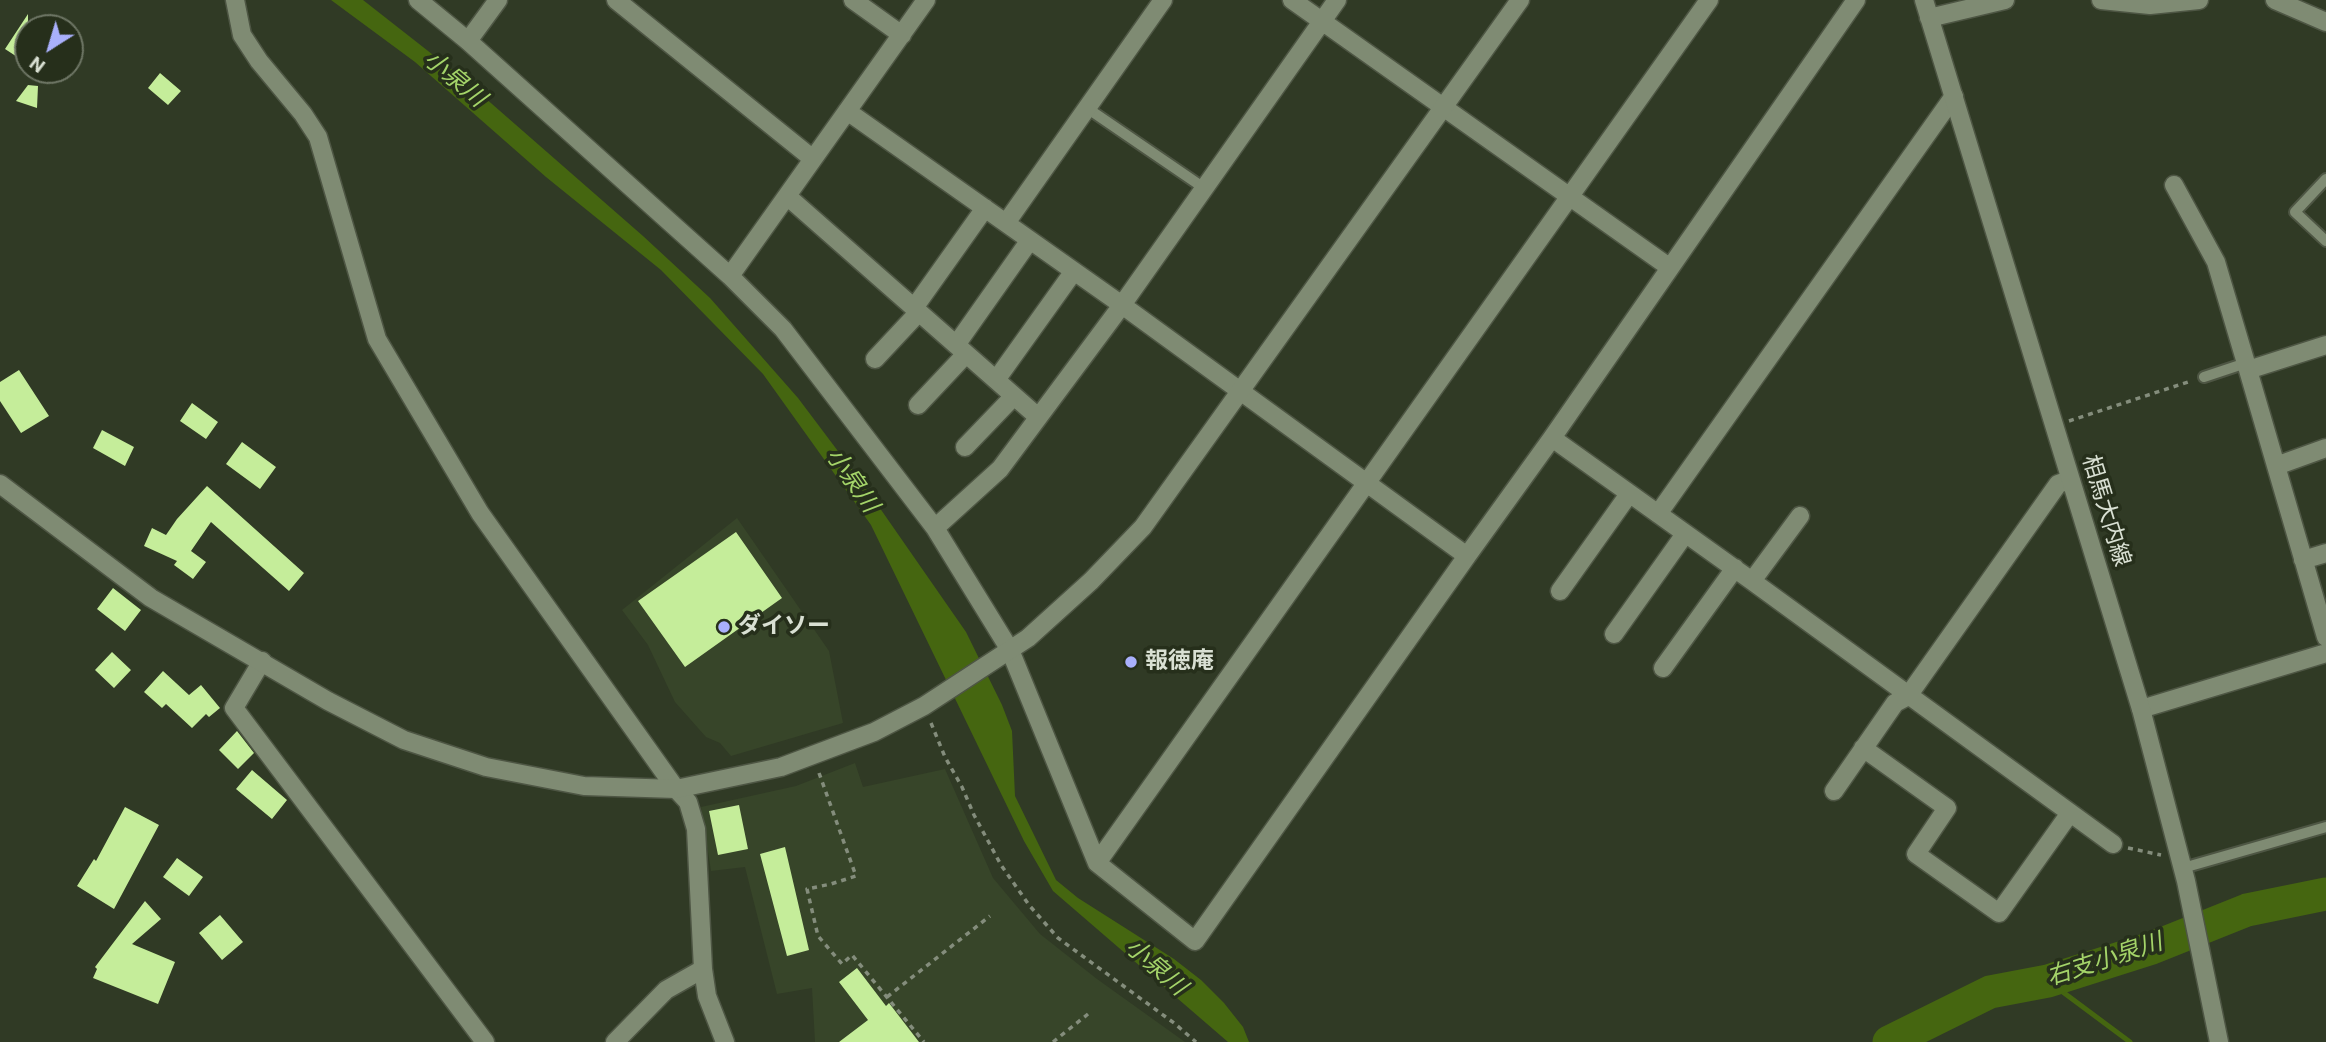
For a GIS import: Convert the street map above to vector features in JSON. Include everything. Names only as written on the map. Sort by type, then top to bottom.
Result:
[{"type":"street","points":[[235,0],[243,35],[258,61],[303,114],[318,137],[377,339],[480,513],[676,789],[688,802],[696,829],[703,969],[707,996],[725,1042]]},
{"type":"street","points":[[418,0],[468,41],[730,276],[783,329],[935,528],[1010,650],[1097,863],[1195,941],[1552,438],[1856,0]]},
{"type":"street","points":[[468,41],[498,0]]},
{"type":"street","points":[[616,0],[813,159]]},
{"type":"street","points":[[853,0],[902,35]]},
{"type":"street","points":[[730,276],[926,0]]},
{"type":"street","points":[[1006,223],[1163,0]]},
{"type":"street","points":[[1292,0],[1669,267]]},
{"type":"street","points":[[935,528],[1000,470],[1122,304],[1337,0]]},
{"type":"street","points":[[0,484],[150,598],[262,660],[328,701],[404,740],[486,767],[584,786],[676,789],[781,767],[874,732],[924,706],[1028,638],[1091,581],[1143,527],[1521,0]]},
{"type":"street","points":[[1097,863],[1709,0]]},
{"type":"street","points":[[1926,9],[2005,0]]},
{"type":"street","points":[[2110,1],[2150,5],[2199,0]]},
{"type":"street","points":[[2275,0],[2326,22]]},
{"type":"street","name":"相馬大内線","points":[[1926,9],[2141,709],[2202,950],[2219,1042]]},
{"type":"street","points":[[1658,514],[1954,96]]},
{"type":"street","points":[[847,111],[1122,304],[1467,556]]},
{"type":"street","points":[[2174,185],[2216,262],[2326,637]]},
{"type":"street","points":[[787,196],[1038,417]]},
{"type":"street","points":[[874,359],[916,310],[985,208]]},
{"type":"street","points":[[918,405],[961,349],[1030,240]]},
{"type":"street","points":[[996,380],[1074,271]]},
{"type":"street","points":[[2247,367],[2326,345]]},
{"type":"street","points":[[965,447],[1014,396]]},
{"type":"street","points":[[1552,438],[2113,844]]},
{"type":"street","points":[[2276,466],[2326,448]]},
{"type":"street","points":[[1834,791],[1895,703],[1908,696],[2058,484],[2070,480]]},
{"type":"street","points":[[1560,591],[1629,494]]},
{"type":"street","points":[[1752,581],[1800,516]]},
{"type":"street","points":[[1614,634],[1685,534]]},
{"type":"street","points":[[2304,561],[2326,553]]},
{"type":"street","points":[[1663,668],[1735,568]]},
{"type":"street","points":[[2141,709],[2326,653]]},
{"type":"street","points":[[262,660],[234,708],[485,1042]]},
{"type":"street","points":[[1863,748],[1947,808],[1916,854],[1999,913],[2070,813]]},
{"type":"street","points":[[615,1042],[666,990],[703,969]]},
{"type":"lane","points":[[1087,108],[1204,188]]},
{"type":"lane","points":[[2326,179],[2295,212],[2326,241]]},
{"type":"lane","points":[[2204,377],[2247,367]]},
{"type":"lane","points":[[2183,870],[2326,827]]},
{"type":"path","points":[[2053,426],[2204,377]]},
{"type":"path","points":[[924,706],[945,757],[974,815],[1001,865],[1029,905],[1058,938],[1196,1042]]},
{"type":"path","points":[[819,773],[856,876],[807,889],[818,936],[842,964],[852,955],[924,1042]]},
{"type":"path","points":[[2113,844],[2183,870]]},
{"type":"path","points":[[887,997],[990,916]]},
{"type":"path","points":[[1053,1042],[1088,1014]]},
{"type":"shaded area","name":"ダイソー","points":[[737,518],[829,651],[843,723],[731,756],[720,743],[706,737],[675,702],[648,645],[622,610]]},
{"type":"shaded area","points":[[855,763],[863,787],[945,769],[993,878],[1040,934],[1185,1042],[815,1042],[812,988],[777,994],[745,867],[711,871],[701,807],[796,786]]},
{"type":"water","name":"小泉川","points":[[331,0],[363,0],[460,76],[710,298],[798,398],[868,491],[966,632],[1012,731],[1015,796],[1056,880],[1078,898],[1174,959],[1201,980],[1243,1027],[1249,1042],[1228,1042],[1053,891],[1024,841],[871,525],[763,374],[661,270],[546,177],[415,62]]},
{"type":"building","points":[[14,35],[14,55],[5,49]]},
{"type":"building","points":[[160,73],[181,91],[168,105],[148,88]]},
{"type":"building","points":[[28,85],[38,86],[37,108],[16,101]]},
{"type":"building","points":[[19,370],[49,416],[21,433],[0,401],[0,382]]},
{"type":"building","points":[[192,403],[218,422],[206,439],[180,421]]},
{"type":"building","points":[[102,430],[134,447],[125,466],[93,448]]},
{"type":"building","points":[[242,442],[276,467],[260,489],[226,464]]},
{"type":"building","points":[[207,486],[304,573],[289,591],[211,522],[191,551],[206,562],[193,579],[174,565],[177,561],[144,546],[152,528],[166,535]]},
{"type":"building","points":[[736,532],[782,598],[685,667],[638,601]]},
{"type":"building","points":[[113,588],[141,610],[125,631],[97,609]]},
{"type":"building","points":[[112,652],[131,670],[114,688],[95,670]]},
{"type":"building","points":[[163,671],[189,695],[201,685],[220,708],[209,717],[206,714],[192,728],[166,704],[162,708],[144,692]]},
{"type":"building","points":[[237,731],[254,753],[238,769],[219,750]]},
{"type":"building","points":[[252,770],[287,800],[272,819],[236,789]]},
{"type":"building","points":[[739,805],[748,849],[718,855],[709,811]]},
{"type":"building","points":[[125,807],[159,825],[114,909],[77,886],[94,859],[96,861]]},
{"type":"building","points":[[785,847],[809,950],[787,956],[760,854]]},
{"type":"building","points":[[177,858],[203,877],[189,896],[163,877]]},
{"type":"building","points":[[145,901],[161,919],[132,944],[175,962],[158,1004],[93,978],[97,969],[95,967]]},
{"type":"building","points":[[220,915],[243,942],[222,960],[199,933]]},
{"type":"building","points":[[857,968],[886,1006],[889,1003],[919,1042],[839,1042],[868,1020],[839,982]]},
{"type":"waterway","name":"右支小泉川","points":[[1889,1042],[1990,992],[2048,981],[2152,948],[2247,910],[2326,894]]},
{"type":"waterway","points":[[2048,981],[2130,1042]]},
{"type":"place","name":"ダイソー","points":[[724,627]]},
{"type":"place","name":"報徳庵","points":[[1131,662]]}]
